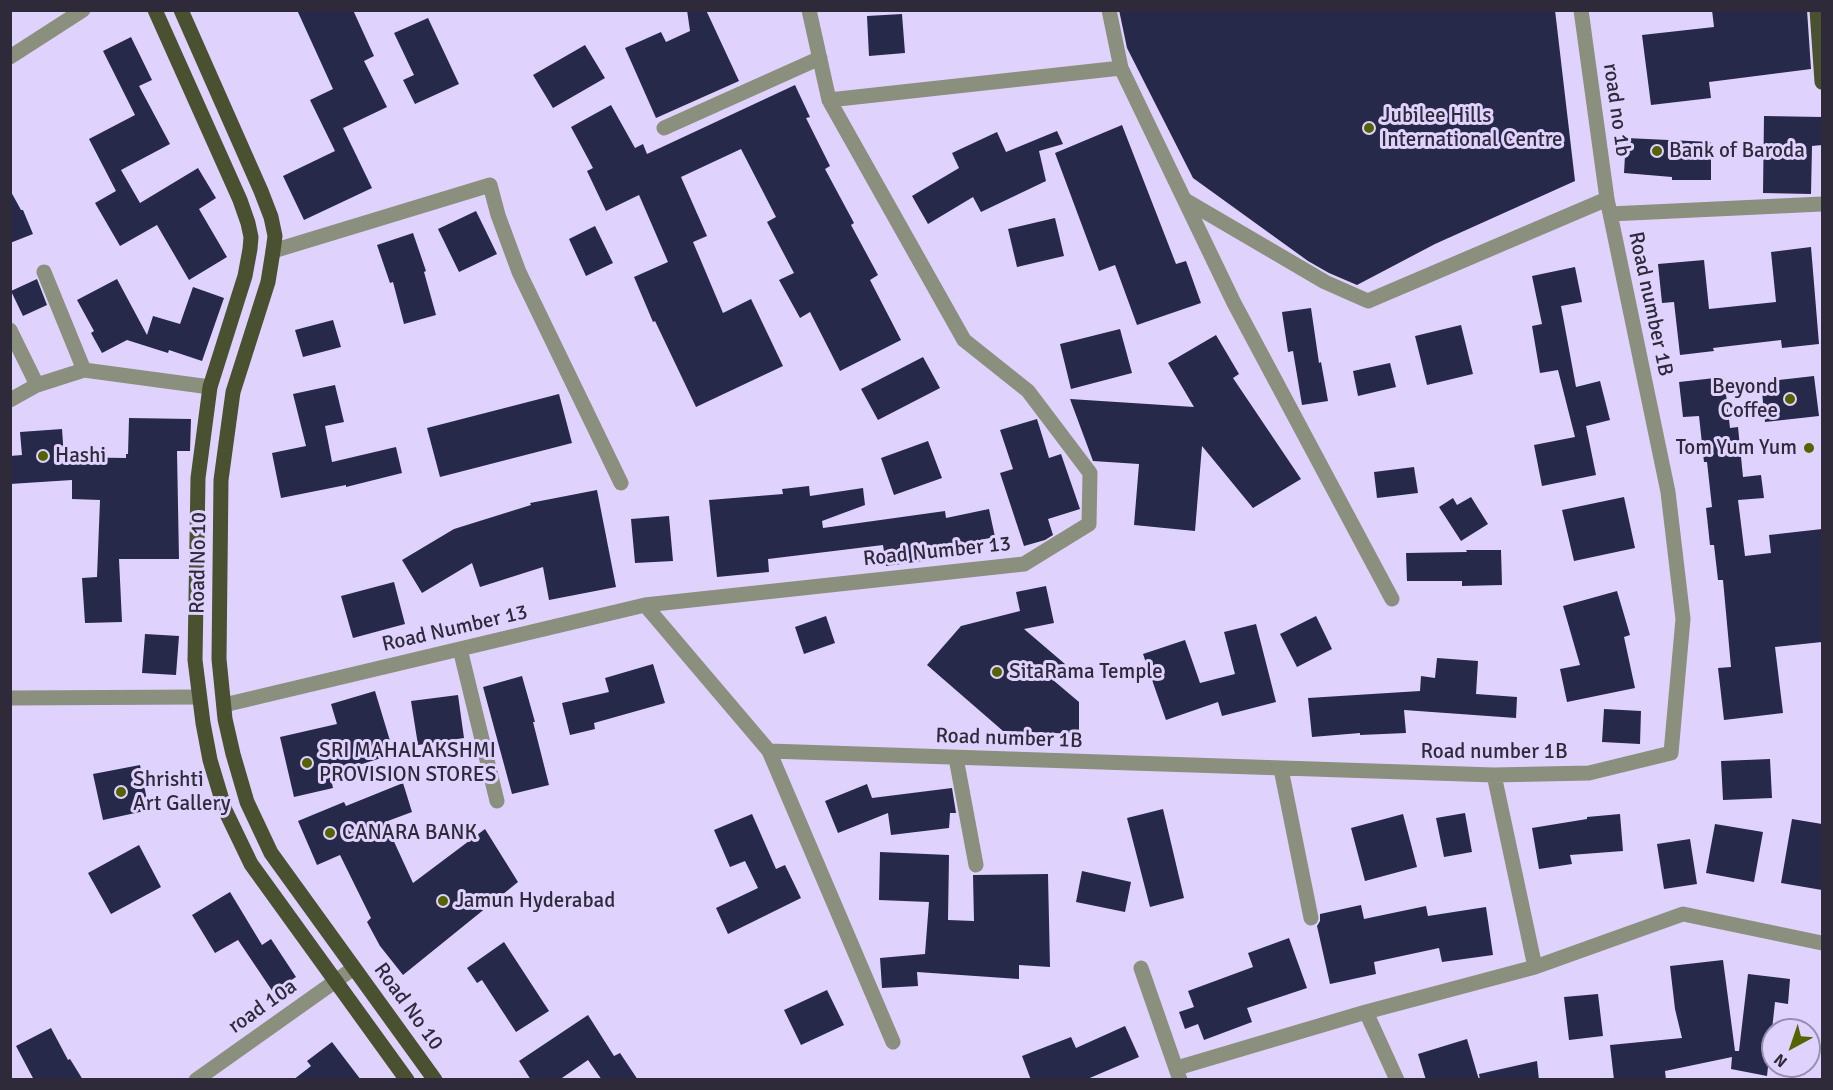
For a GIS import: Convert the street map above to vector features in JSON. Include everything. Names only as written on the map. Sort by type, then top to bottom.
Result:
[{"type":"main road","name":"Road No 10","points":[[155,10],[240,200],[251,237],[245,276],[210,387],[198,478],[195,660],[210,760],[222,800],[251,864],[407,1080]]},
{"type":"main road","name":"Road No 10","points":[[181,10],[261,191],[271,217],[274,236],[268,282],[233,392],[221,480],[219,659],[233,754],[247,802],[272,853],[435,1080]]},
{"type":"main road","points":[[1816,10],[1822,81]]},
{"type":"street","points":[[10,57],[83,10]]},
{"type":"street","name":"Road Number 13","points":[[224,705],[645,605],[1024,564],[1089,524],[1090,473],[1028,391],[964,340],[829,100],[809,10]]},
{"type":"street","points":[[1109,10],[1121,68],[1234,303],[1392,599]]},
{"type":"street","name":"road no 1b","points":[[1581,10],[1610,214]]},
{"type":"street","points":[[664,128],[820,58]]},
{"type":"street","points":[[829,100],[1121,68]]},
{"type":"street","points":[[273,251],[490,185],[498,215],[519,272],[621,483]]},
{"type":"street","points":[[1185,200],[1325,282],[1368,301],[1607,199]]},
{"type":"street","points":[[1610,214],[1822,204]]},
{"type":"street","name":"Road number 1B","points":[[769,752],[1494,775],[1589,773],[1671,753],[1683,619],[1668,492],[1610,214]]},
{"type":"street","points":[[44,272],[84,370]]},
{"type":"street","points":[[10,330],[37,385]]},
{"type":"street","points":[[10,400],[37,385],[84,370],[210,387]]},
{"type":"street","points":[[645,605],[769,752],[892,1042]]},
{"type":"street","points":[[460,649],[497,801]]},
{"type":"street","points":[[10,699],[199,697]]},
{"type":"street","points":[[956,758],[976,865]]},
{"type":"street","points":[[1281,769],[1311,918]]},
{"type":"street","points":[[1494,775],[1534,967]]},
{"type":"street","points":[[1141,968],[1179,1074],[1366,1012],[1534,967],[1683,914],[1822,944]]},
{"type":"street","name":"road 10a","points":[[196,1080],[354,968]]},
{"type":"street","points":[[1366,1012],[1397,1080]]},
{"type":"building","points":[[297,10],[353,10],[374,56],[364,61],[387,107],[343,128],[372,188],[304,220],[283,176],[335,151],[310,100],[333,89]]},
{"type":"building","points":[[687,10],[706,10],[739,81],[656,118],[625,48],[661,32],[666,42],[690,31]]},
{"type":"building","name":"Jubilee Hills International Centre","points":[[1119,10],[1555,10],[1575,181],[1435,244],[1357,285],[1308,261],[1193,178],[1127,48]]},
{"type":"building","points":[[1712,10],[1807,10],[1811,69],[1709,82],[1711,98],[1651,105],[1642,35],[1714,27]]},
{"type":"building","points":[[902,14],[905,53],[869,56],[867,16]]},
{"type":"building","points":[[428,18],[459,84],[415,104],[403,80],[414,75],[394,33]]},
{"type":"building","points":[[131,37],[152,80],[139,86],[170,144],[121,170],[140,203],[198,168],[216,198],[199,209],[227,257],[189,280],[157,225],[120,246],[95,203],[116,191],[89,139],[135,115],[103,51]]},
{"type":"building","points":[[585,45],[605,78],[553,108],[533,75]]},
{"type":"building","points":[[795,85],[810,117],[806,118],[830,166],[825,169],[878,275],[870,280],[901,340],[840,371],[810,312],[800,318],[779,280],[794,273],[767,222],[776,217],[741,149],[681,177],[707,236],[693,242],[723,313],[751,299],[783,366],[696,407],[655,321],[653,322],[634,277],[668,262],[639,195],[606,211],[587,171],[593,168],[571,127],[611,105],[635,148],[643,144],[647,154]]},
{"type":"building","points":[[1764,116],[1822,117],[1822,145],[1812,146],[1811,194],[1763,193]]},
{"type":"building","points":[[1122,125],[1176,264],[1186,261],[1201,303],[1137,325],[1115,265],[1099,271],[1055,153]]},
{"type":"building","points":[[1057,131],[1063,144],[1039,151],[1046,181],[981,212],[973,197],[928,224],[912,196],[959,168],[952,153],[997,132],[1006,152]]},
{"type":"building","points":[[1626,138],[1711,142],[1711,180],[1672,180],[1672,177],[1624,173]]},
{"type":"building","points":[[10,190],[23,210],[33,234],[10,243]]},
{"type":"building","points":[[476,211],[497,254],[459,272],[438,229]]},
{"type":"building","points":[[1055,218],[1064,256],[1017,267],[1008,229]]},
{"type":"building","points":[[595,226],[613,263],[586,276],[569,239]]},
{"type":"building","points":[[413,233],[426,271],[424,272],[436,315],[404,324],[393,282],[390,283],[377,245]]},
{"type":"building","points":[[1811,247],[1819,344],[1782,348],[1781,340],[1713,348],[1714,351],[1680,355],[1674,302],[1662,303],[1658,264],[1704,260],[1709,309],[1776,302],[1771,252]]},
{"type":"building","points":[[1575,267],[1582,302],[1561,306],[1576,387],[1600,381],[1610,420],[1586,426],[1596,475],[1542,486],[1534,445],[1575,437],[1558,370],[1540,373],[1532,326],[1542,324],[1532,276]]},
{"type":"building","points":[[37,279],[47,305],[23,316],[11,291]]},
{"type":"building","points":[[117,279],[147,335],[153,316],[180,324],[193,287],[224,298],[202,361],[127,340],[102,353],[91,333],[94,331],[77,300]]},
{"type":"building","points":[[1311,308],[1319,363],[1321,362],[1328,401],[1302,405],[1293,351],[1288,352],[1282,312]]},
{"type":"building","points":[[333,320],[341,347],[303,357],[295,330]]},
{"type":"building","points":[[1461,325],[1473,374],[1427,385],[1415,336]]},
{"type":"building","points":[[1120,329],[1132,373],[1071,389],[1060,344]]},
{"type":"building","points":[[1216,335],[1239,374],[1233,378],[1301,479],[1253,508],[1202,446],[1195,531],[1134,525],[1139,464],[1093,461],[1070,399],[1194,407],[1168,363]]},
{"type":"building","points":[[923,357],[940,388],[878,420],[861,389]]},
{"type":"building","points":[[1390,363],[1396,387],[1358,396],[1353,371]]},
{"type":"building","name":"Beyond Coffee","points":[[1814,376],[1819,416],[1765,422],[1761,382]]},
{"type":"building","points":[[1724,377],[1730,428],[1738,427],[1743,477],[1761,475],[1764,498],[1738,500],[1745,556],[1771,553],[1769,535],[1822,529],[1822,642],[1775,647],[1783,713],[1724,720],[1718,668],[1731,667],[1723,580],[1718,580],[1714,545],[1710,545],[1706,508],[1712,507],[1699,416],[1683,417],[1679,382]]},
{"type":"building","points":[[335,385],[344,422],[325,426],[332,462],[396,447],[402,473],[346,487],[346,485],[281,498],[272,453],[306,446],[293,394]]},
{"type":"building","points":[[559,394],[572,443],[440,477],[427,428]]},
{"type":"building","points":[[129,418],[191,419],[190,451],[177,451],[179,559],[119,559],[122,622],[85,623],[82,578],[97,577],[100,500],[72,499],[72,480],[10,484],[10,456],[22,455],[20,432],[62,429],[64,457],[126,458]]},
{"type":"building","points":[[1037,419],[1049,458],[1061,454],[1080,509],[1048,519],[1053,535],[1045,540],[1024,546],[1000,473],[1013,469],[1000,430]]},
{"type":"building","points":[[928,441],[942,478],[894,495],[881,458]]},
{"type":"building","points":[[1414,467],[1418,493],[1377,498],[1374,472]]},
{"type":"building","points":[[809,486],[810,496],[863,488],[865,505],[822,521],[823,528],[945,511],[946,518],[989,509],[995,537],[950,546],[952,557],[886,566],[883,545],[768,559],[769,572],[717,577],[709,500],[783,494],[782,489]]},
{"type":"building","points":[[597,490],[616,587],[549,600],[543,567],[480,587],[472,563],[422,593],[402,560],[454,529],[531,505],[530,503]]},
{"type":"building","points":[[1471,497],[1488,524],[1461,541],[1439,507],[1453,498],[1457,505]]},
{"type":"building","points":[[1624,497],[1635,548],[1574,561],[1562,510]]},
{"type":"building","points":[[669,516],[673,561],[635,563],[631,519]]},
{"type":"building","points":[[1466,550],[1501,550],[1502,585],[1462,586],[1462,581],[1407,581],[1406,553],[1467,552]]},
{"type":"building","points":[[394,582],[405,624],[353,638],[341,596]]},
{"type":"building","name":"SitaRama Temple","points":[[1046,586],[1054,623],[1024,629],[1065,664],[1053,680],[1079,702],[1079,734],[1003,731],[927,665],[961,626],[1020,611],[1016,592]]},
{"type":"building","points":[[1617,591],[1630,635],[1624,637],[1635,688],[1567,702],[1560,669],[1580,665],[1563,606]]},
{"type":"building","points":[[826,616],[835,643],[804,654],[795,627]]},
{"type":"building","points":[[1316,616],[1332,649],[1297,667],[1280,634]]},
{"type":"building","points":[[1256,624],[1276,702],[1222,716],[1218,702],[1166,720],[1143,654],[1185,640],[1200,683],[1235,674],[1224,632]]},
{"type":"building","points":[[145,634],[179,636],[176,675],[142,673]]},
{"type":"building","points":[[1437,658],[1478,661],[1476,694],[1517,697],[1516,718],[1404,710],[1406,733],[1360,735],[1360,733],[1312,737],[1308,698],[1420,691],[1421,676],[1435,678]]},
{"type":"building","points":[[653,664],[665,703],[594,723],[595,729],[570,735],[562,703],[609,692],[605,678]]},
{"type":"building","points":[[522,676],[549,785],[512,794],[483,687]]},
{"type":"building","points":[[375,691],[394,754],[330,774],[333,788],[294,797],[280,737],[337,724],[331,704]]},
{"type":"building","points":[[458,695],[464,738],[418,745],[411,701]]},
{"type":"building","points":[[1604,709],[1641,711],[1640,744],[1602,742]]},
{"type":"building","points":[[1770,759],[1772,798],[1723,800],[1721,761]]},
{"type":"building","name":"Shrishti Art Gallery","points":[[140,765],[149,810],[103,820],[93,774]]},
{"type":"building","points":[[403,783],[412,812],[385,822],[413,883],[485,829],[518,882],[403,975],[380,946],[367,922],[371,918],[340,855],[317,865],[298,821],[344,802],[346,806]]},
{"type":"building","points":[[867,784],[872,798],[952,788],[956,813],[950,813],[949,828],[891,835],[888,813],[838,833],[825,801]]},
{"type":"building","points":[[1163,809],[1184,898],[1150,907],[1127,818]]},
{"type":"building","points":[[1465,813],[1472,852],[1444,857],[1436,818]]},
{"type":"building","points":[[752,814],[776,869],[785,865],[801,898],[728,934],[716,908],[758,888],[745,861],[730,867],[714,830]]},
{"type":"building","points":[[1403,814],[1417,867],[1365,881],[1351,828]]},
{"type":"building","points":[[1620,814],[1623,851],[1570,855],[1572,864],[1539,869],[1532,828],[1587,819],[1587,817]]},
{"type":"building","points":[[1792,819],[1822,824],[1822,890],[1781,883]]},
{"type":"building","points":[[1715,824],[1763,832],[1754,882],[1706,873]]},
{"type":"building","points":[[1690,839],[1697,884],[1664,889],[1657,844]]},
{"type":"building","points":[[139,845],[161,887],[111,914],[88,873]]},
{"type":"building","points":[[880,852],[949,855],[948,920],[974,921],[973,875],[1048,874],[1050,967],[1019,965],[1019,979],[917,972],[918,986],[882,988],[880,958],[925,954],[929,902],[879,900]]},
{"type":"building","points":[[1082,871],[1131,882],[1125,912],[1076,902]]},
{"type":"building","points":[[230,892],[262,945],[271,939],[296,977],[273,992],[238,940],[215,953],[192,915]]},
{"type":"building","points":[[1361,905],[1364,919],[1426,906],[1428,916],[1486,907],[1493,955],[1442,962],[1439,948],[1374,962],[1376,974],[1330,984],[1317,926],[1320,914]]},
{"type":"building","points":[[1289,938],[1307,988],[1247,1008],[1252,1022],[1204,1040],[1198,1024],[1185,1029],[1179,1012],[1194,1007],[1188,991],[1253,967],[1248,953]]},
{"type":"building","points":[[504,942],[549,1011],[516,1032],[482,980],[477,983],[467,968]]},
{"type":"building","points":[[1723,960],[1735,1051],[1739,1051],[1748,974],[1790,979],[1788,1004],[1775,1002],[1773,1018],[1761,1018],[1761,1075],[1731,1069],[1732,1057],[1665,1071],[1666,1080],[1614,1080],[1610,1045],[1682,1038],[1675,1009],[1670,966]]},
{"type":"building","points":[[827,990],[844,1025],[801,1045],[784,1010]]},
{"type":"building","points":[[1598,994],[1603,1036],[1569,1040],[1564,997]]},
{"type":"building","points":[[588,1015],[614,1056],[620,1053],[638,1080],[602,1080],[588,1060],[559,1080],[531,1080],[519,1061]]},
{"type":"building","points":[[1125,1026],[1139,1057],[1085,1080],[1031,1080],[1022,1056],[1071,1037],[1076,1048]]},
{"type":"building","points":[[51,1028],[68,1060],[70,1059],[83,1080],[34,1080],[16,1046]]},
{"type":"building","points":[[1467,1039],[1479,1080],[1426,1080],[1418,1054]]},
{"type":"building","points":[[332,1042],[361,1080],[293,1080],[311,1066],[307,1061]]},
{"type":"building","points":[[1537,1061],[1539,1080],[1480,1080],[1479,1074]]},
{"type":"place","name":"Jubilee Hills International Centre","points":[[1369,128]]},
{"type":"place","name":"Bank of Baroda","points":[[1657,151]]},
{"type":"place","name":"Beyond Coffee","points":[[1790,399]]},
{"type":"place","name":"Tom Yum Yum","points":[[1809,448]]},
{"type":"place","name":"Hashi","points":[[43,456]]},
{"type":"place","name":"SitaRama Temple","points":[[997,672]]},
{"type":"place","name":"SRI MAHALAKSHMI PROVISION STORES","points":[[307,763]]},
{"type":"place","name":"Shrishti Art Gallery","points":[[121,792]]},
{"type":"place","name":"CANARA BANK","points":[[330,833]]},
{"type":"place","name":"Jamun Hyderabad","points":[[443,901]]}]
